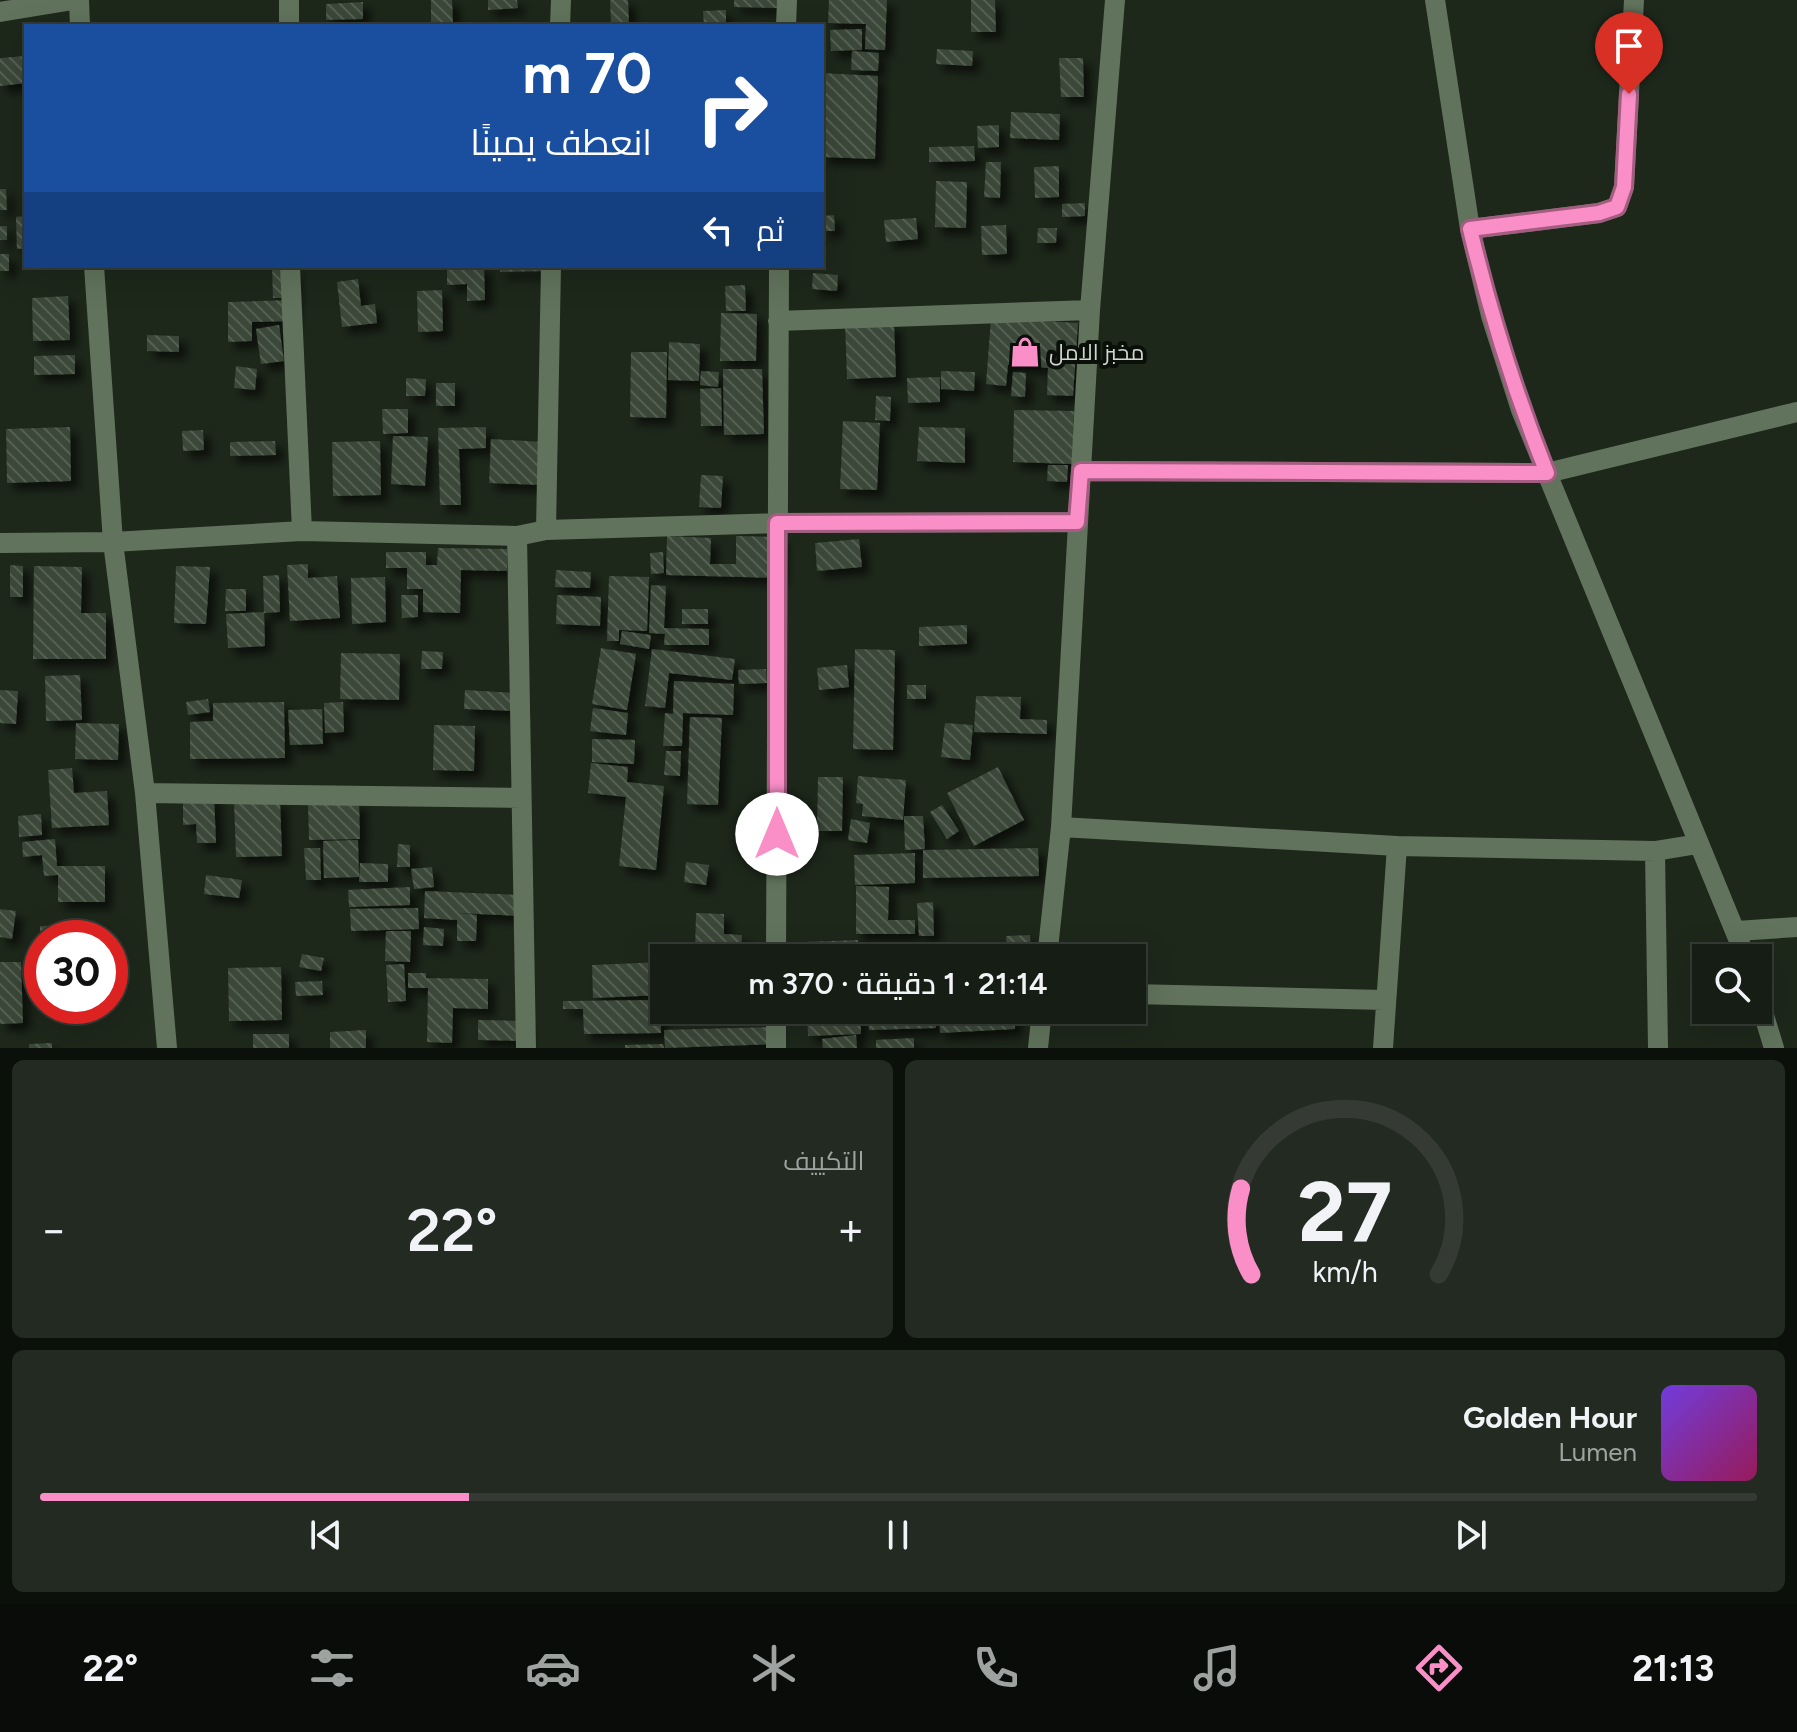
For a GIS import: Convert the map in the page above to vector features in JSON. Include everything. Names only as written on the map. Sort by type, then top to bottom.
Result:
[{"type":"street","points":[[0,12],[76,0],[80,24]]},
{"type":"street","points":[[289,0],[289,24]]},
{"type":"street","points":[[560,24],[561,0]]},
{"type":"street","points":[[786,24],[787,0]]},
{"type":"street","points":[[1048,944],[1061,827],[1090,310],[1115,0]]},
{"type":"street","points":[[1435,0],[1470,229],[1491,316],[1521,410],[1741,944]]},
{"type":"street","points":[[1470,229],[1599,213],[1617,207],[1624,187],[1634,0]]},
{"type":"street","points":[[94,268],[113,542],[145,793],[167,1048]]},
{"type":"street","points":[[290,268],[302,531]]},
{"type":"street","points":[[546,530],[551,268]]},
{"type":"street","points":[[776,944],[779,268]]},
{"type":"street","points":[[778,321],[1090,310]]},
{"type":"street","points":[[1081,471],[1547,473],[1797,412]]},
{"type":"street","points":[[0,543],[113,542],[302,531],[517,536],[546,530],[777,523],[1077,522]]},
{"type":"street","points":[[517,536],[526,1048]]},
{"type":"street","points":[[145,793],[521,798]]},
{"type":"street","points":[[1061,827],[1397,846],[1655,851],[1698,844]]},
{"type":"street","points":[[1383,1048],[1397,846]]},
{"type":"street","points":[[1655,851],[1658,1048]]},
{"type":"street","points":[[1737,931],[1797,927]]},
{"type":"street","points":[[1146,994],[1384,1000]]},
{"type":"street","points":[[776,1024],[776,1048]]},
{"type":"street","points":[[1038,1048],[1041,1024]]},
{"type":"street","points":[[1767,1024],[1774,1048]]},
{"type":"building","points":[[431,0],[452,0],[453,24],[431,24]]},
{"type":"building","points":[[488,0],[517,0],[518,8],[488,10]]},
{"type":"building","points":[[610,0],[628,0],[629,24],[611,24]]},
{"type":"building","points":[[734,0],[778,0],[778,8],[734,7]]},
{"type":"building","points":[[829,0],[887,0],[885,50],[865,49],[866,24],[828,23]]},
{"type":"building","points":[[971,0],[995,0],[996,32],[971,32]]},
{"type":"building","points":[[363,2],[363,19],[326,20],[326,4]]},
{"type":"building","points":[[726,10],[726,24],[704,24],[703,11]]},
{"type":"building","points":[[862,29],[862,50],[831,51],[830,30]]},
{"type":"building","points":[[937,49],[973,51],[972,66],[936,64]]},
{"type":"building","points":[[852,51],[879,53],[878,71],[851,70]]},
{"type":"building","points":[[24,56],[24,83],[0,86],[0,58]]},
{"type":"building","points":[[1059,58],[1083,58],[1084,97],[1061,97]]},
{"type":"building","points":[[824,73],[878,76],[875,159],[824,157]]},
{"type":"building","points":[[1011,112],[1060,114],[1059,140],[1010,138]]},
{"type":"building","points":[[999,125],[999,147],[978,148],[977,126]]},
{"type":"building","points":[[974,146],[975,161],[929,162],[929,147]]},
{"type":"building","points":[[986,162],[1001,162],[1000,198],[984,197]]},
{"type":"building","points":[[1059,166],[1059,197],[1035,198],[1034,167]]},
{"type":"building","points":[[936,181],[967,182],[966,228],[935,227]]},
{"type":"building","points":[[0,189],[6,189],[7,210],[0,210]]},
{"type":"building","points":[[1085,203],[1085,216],[1062,217],[1062,204]]},
{"type":"building","points":[[834,215],[835,231],[824,231],[824,216]]},
{"type":"building","points":[[24,216],[24,248],[17,249],[16,217]]},
{"type":"building","points":[[916,218],[918,239],[886,242],[884,220]]},
{"type":"building","points":[[1006,225],[1007,254],[982,255],[981,226]]},
{"type":"building","points":[[0,226],[7,226],[7,240],[0,240]]},
{"type":"building","points":[[1038,228],[1057,228],[1056,243],[1037,243]]},
{"type":"building","points":[[0,254],[9,254],[9,271],[0,271]]},
{"type":"building","points":[[272,268],[293,268],[295,298],[273,298]]},
{"type":"building","points":[[447,268],[484,268],[485,300],[467,301],[467,284],[447,285]]},
{"type":"building","points":[[500,268],[547,268],[547,271],[500,272]]},
{"type":"building","points":[[813,273],[838,275],[837,291],[812,289]]},
{"type":"building","points":[[358,279],[361,306],[375,304],[377,323],[342,327],[337,282]]},
{"type":"building","points":[[745,285],[746,311],[726,311],[725,286]]},
{"type":"building","points":[[442,290],[443,331],[418,332],[417,291]]},
{"type":"building","points":[[68,296],[70,340],[33,341],[32,298]]},
{"type":"building","points":[[293,300],[293,321],[252,322],[252,341],[228,342],[228,302]]},
{"type":"building","points":[[721,313],[757,314],[756,361],[720,361]]},
{"type":"building","points":[[991,318],[1078,323],[1073,396],[1047,395],[1048,368],[1008,365],[1006,386],[986,384]]},
{"type":"building","points":[[894,323],[896,377],[847,379],[845,324]]},
{"type":"building","points":[[279,325],[284,361],[261,364],[256,329]]},
{"type":"building","points":[[147,335],[179,336],[179,352],[147,351]]},
{"type":"building","points":[[669,342],[700,344],[699,381],[668,380]]},
{"type":"building","points":[[631,352],[667,352],[666,418],[630,417]]},
{"type":"building","points":[[75,355],[75,374],[34,375],[34,356]]},
{"type":"building","points":[[236,366],[257,369],[255,390],[234,388]]},
{"type":"building","points":[[723,369],[762,369],[764,434],[724,435]]},
{"type":"building","points":[[701,371],[719,372],[718,387],[700,385]]},
{"type":"building","points":[[941,371],[975,372],[974,391],[941,389]]},
{"type":"building","points":[[1013,372],[1026,373],[1025,397],[1011,396]]},
{"type":"building","points":[[940,377],[940,402],[908,403],[907,378]]},
{"type":"building","points":[[406,378],[426,379],[425,396],[406,396]]},
{"type":"building","points":[[436,383],[455,383],[455,406],[436,406]]},
{"type":"building","points":[[721,388],[722,426],[701,426],[700,389]]},
{"type":"building","points":[[876,396],[891,397],[890,421],[875,420]]},
{"type":"building","points":[[382,409],[408,409],[408,433],[383,434]]},
{"type":"building","points":[[1014,410],[1074,411],[1072,464],[1013,462]]},
{"type":"building","points":[[843,421],[880,423],[877,490],[840,489]]},
{"type":"building","points":[[70,427],[71,481],[7,483],[6,429]]},
{"type":"building","points":[[486,427],[486,448],[459,449],[461,505],[440,505],[438,428]]},
{"type":"building","points":[[919,427],[965,428],[965,463],[917,461]]},
{"type":"building","points":[[203,430],[204,450],[183,451],[182,431]]},
{"type":"building","points":[[393,436],[428,437],[425,486],[391,484]]},
{"type":"building","points":[[491,439],[544,442],[542,485],[489,483]]},
{"type":"building","points":[[275,441],[276,455],[230,456],[230,442]]},
{"type":"building","points":[[380,441],[381,495],[333,496],[332,442]]},
{"type":"building","points":[[1048,465],[1068,465],[1067,482],[1047,481]]},
{"type":"building","points":[[701,475],[723,476],[721,508],[699,507]]},
{"type":"building","points":[[667,536],[711,538],[710,564],[736,564],[736,536],[781,537],[780,578],[666,575]]},
{"type":"building","points":[[859,539],[862,567],[817,571],[815,543]]},
{"type":"building","points":[[438,548],[507,549],[507,571],[461,570],[460,613],[423,612],[423,589],[407,589],[407,568],[386,568],[386,552],[426,552],[426,565],[437,565]]},
{"type":"building","points":[[663,552],[664,573],[651,574],[650,553]]},
{"type":"building","points":[[308,564],[308,578],[337,576],[340,618],[290,621],[287,565]]},
{"type":"building","points":[[10,565],[23,566],[23,597],[10,597]]},
{"type":"building","points":[[34,566],[82,567],[81,613],[106,613],[106,659],[33,659]]},
{"type":"building","points":[[176,566],[210,567],[206,624],[174,623]]},
{"type":"building","points":[[556,570],[591,572],[590,588],[555,587]]},
{"type":"building","points":[[279,575],[280,612],[264,613],[263,576]]},
{"type":"building","points":[[609,576],[649,577],[647,631],[619,630],[619,641],[607,641]]},
{"type":"building","points":[[385,577],[386,622],[352,624],[351,578]]},
{"type":"building","points":[[651,585],[666,586],[664,628],[709,629],[709,645],[664,645],[665,634],[649,633]]},
{"type":"building","points":[[226,589],[246,589],[246,611],[225,611]]},
{"type":"building","points":[[401,595],[418,595],[418,617],[402,618]]},
{"type":"building","points":[[557,595],[601,597],[600,626],[556,624]]},
{"type":"building","points":[[682,609],[708,609],[708,624],[682,624]]},
{"type":"building","points":[[264,612],[265,646],[228,648],[226,614]]},
{"type":"building","points":[[967,625],[967,644],[919,646],[919,627]]},
{"type":"building","points":[[622,631],[651,635],[649,649],[620,644]]},
{"type":"building","points":[[601,648],[636,654],[627,710],[592,704]]},
{"type":"building","points":[[652,649],[735,659],[732,680],[669,673],[665,708],[645,706]]},
{"type":"building","points":[[855,649],[895,650],[893,750],[853,749]]},
{"type":"building","points":[[422,651],[443,652],[442,669],[421,669]]},
{"type":"building","points":[[341,653],[400,654],[399,700],[340,699]]},
{"type":"building","points":[[847,665],[849,687],[819,690],[817,668]]},
{"type":"building","points":[[766,669],[767,683],[739,684],[738,670]]},
{"type":"building","points":[[80,675],[82,720],[46,721],[45,676]]},
{"type":"building","points":[[674,681],[734,684],[733,715],[683,713],[682,746],[663,746],[665,713],[673,714]]},
{"type":"building","points":[[907,685],[926,685],[926,699],[907,699]]},
{"type":"building","points":[[0,690],[18,691],[16,724],[0,723]]},
{"type":"building","points":[[465,690],[517,693],[516,711],[464,709]]},
{"type":"building","points":[[976,696],[1021,697],[1020,719],[1047,720],[1047,734],[974,732]]},
{"type":"building","points":[[208,699],[210,712],[188,715],[186,702]]},
{"type":"building","points":[[284,702],[285,758],[190,759],[190,722],[213,721],[213,703]]},
{"type":"building","points":[[343,702],[344,732],[325,733],[324,703]]},
{"type":"building","points":[[593,708],[628,713],[626,735],[590,731]]},
{"type":"building","points":[[322,709],[323,744],[290,745],[288,710]]},
{"type":"building","points":[[690,717],[722,718],[718,805],[687,804]]},
{"type":"building","points":[[76,723],[119,724],[118,760],[75,759]]},
{"type":"building","points":[[945,723],[973,725],[970,760],[941,757]]},
{"type":"building","points":[[434,725],[475,726],[474,771],[433,770]]},
{"type":"building","points":[[592,739],[635,740],[634,764],[592,762]]},
{"type":"building","points":[[666,751],[681,751],[680,776],[664,775]]},
{"type":"building","points":[[591,763],[628,767],[627,782],[664,786],[656,870],[619,866],[626,797],[588,793]]},
{"type":"building","points":[[998,767],[1024,820],[974,846],[947,793]]},
{"type":"building","points":[[72,768],[74,793],[107,791],[109,825],[52,828],[48,770]]},
{"type":"building","points":[[858,776],[906,780],[903,820],[862,816],[863,804],[856,803]]},
{"type":"building","points":[[818,777],[843,777],[842,831],[817,831]]},
{"type":"building","points":[[214,794],[216,843],[197,843],[196,824],[183,825],[183,795]]},
{"type":"building","points":[[280,800],[282,856],[236,857],[234,801]]},
{"type":"building","points":[[359,802],[360,839],[309,840],[308,803]]},
{"type":"building","points":[[942,805],[959,831],[947,839],[930,812]]},
{"type":"building","points":[[41,814],[42,835],[19,837],[18,816]]},
{"type":"building","points":[[904,816],[923,816],[925,849],[905,850]]},
{"type":"building","points":[[851,819],[870,823],[867,843],[848,840]]},
{"type":"building","points":[[55,839],[57,866],[105,866],[105,902],[58,902],[58,875],[44,876],[42,855],[23,857],[22,842]]},
{"type":"building","points":[[358,840],[359,877],[324,878],[323,841]]},
{"type":"building","points":[[398,844],[410,845],[410,867],[397,867]]},
{"type":"building","points":[[304,848],[320,848],[321,880],[306,880]]},
{"type":"building","points":[[1038,848],[1039,876],[923,878],[923,850]]},
{"type":"building","points":[[915,853],[915,883],[855,885],[854,855]]},
{"type":"building","points":[[686,862],[709,865],[706,885],[684,882]]},
{"type":"building","points":[[360,863],[388,864],[388,882],[359,882]]},
{"type":"building","points":[[432,867],[434,887],[414,889],[411,869]]},
{"type":"building","points":[[206,875],[242,880],[239,898],[204,894]]},
{"type":"building","points":[[856,886],[889,887],[888,920],[915,920],[915,934],[856,934]]},
{"type":"building","points":[[410,887],[410,905],[349,907],[348,890]]},
{"type":"building","points":[[425,891],[520,895],[519,916],[457,913],[477,915],[476,941],[457,941],[457,920],[424,918]]},
{"type":"building","points":[[933,902],[934,936],[919,936],[917,903]]},
{"type":"building","points":[[418,908],[419,929],[351,931],[350,909]]},
{"type":"building","points":[[0,909],[16,911],[12,939],[0,937]]},
{"type":"building","points":[[696,913],[724,914],[724,934],[742,935],[742,944],[695,944]]},
{"type":"building","points":[[424,927],[444,929],[443,946],[423,945]]},
{"type":"building","points":[[386,931],[411,931],[410,962],[385,961]]},
{"type":"building","points":[[1030,935],[1030,944],[1006,944],[1006,936]]},
{"type":"building","points":[[858,940],[858,944],[803,944]]},
{"type":"building","points":[[995,942],[995,944],[961,944]]},
{"type":"building","points":[[302,954],[324,958],[321,971],[299,967]]},
{"type":"building","points":[[0,962],[21,962],[23,1023],[0,1024]]},
{"type":"building","points":[[650,963],[650,996],[593,998],[592,965]]},
{"type":"building","points":[[404,964],[406,1001],[388,1002],[386,965]]},
{"type":"building","points":[[281,967],[282,1020],[229,1021],[228,968]]},
{"type":"building","points":[[408,973],[426,973],[426,978],[488,979],[488,1009],[453,1008],[452,1043],[427,1042],[428,988],[408,988]]},
{"type":"building","points":[[322,981],[323,995],[296,996],[295,982]]},
{"type":"building","points":[[650,1000],[650,1024],[661,1024],[661,1033],[584,1034],[583,1009],[563,1009],[563,1001]]},
{"type":"building","points":[[478,1020],[526,1021],[525,1041],[478,1040]]},
{"type":"building","points":[[808,1024],[861,1024],[861,1034],[808,1036]]},
{"type":"building","points":[[869,1024],[936,1024],[936,1028],[869,1030]]},
{"type":"building","points":[[940,1024],[1015,1024],[1015,1029],[940,1033]]},
{"type":"building","points":[[774,1027],[775,1044],[665,1048],[664,1030]]},
{"type":"building","points":[[366,1030],[366,1048],[330,1048],[330,1032]]},
{"type":"building","points":[[253,1034],[289,1034],[289,1048],[253,1048]]},
{"type":"building","points":[[856,1035],[857,1048],[823,1048],[822,1039]]},
{"type":"building","points":[[914,1038],[914,1048],[876,1048],[876,1040]]},
{"type":"building","points":[[52,1043],[52,1048],[29,1048],[29,1044]]},
{"type":"building","points":[[663,1044],[664,1048],[625,1048],[625,1045]]},
{"type":"place","name":"مخبز الامل","points":[[1025,352]]},
{"type":"route","points":[[777,834],[777,523],[1077,522],[1081,471],[1547,473],[1521,410],[1491,316],[1470,229],[1599,213],[1617,207],[1624,187],[1629,94]]}]
